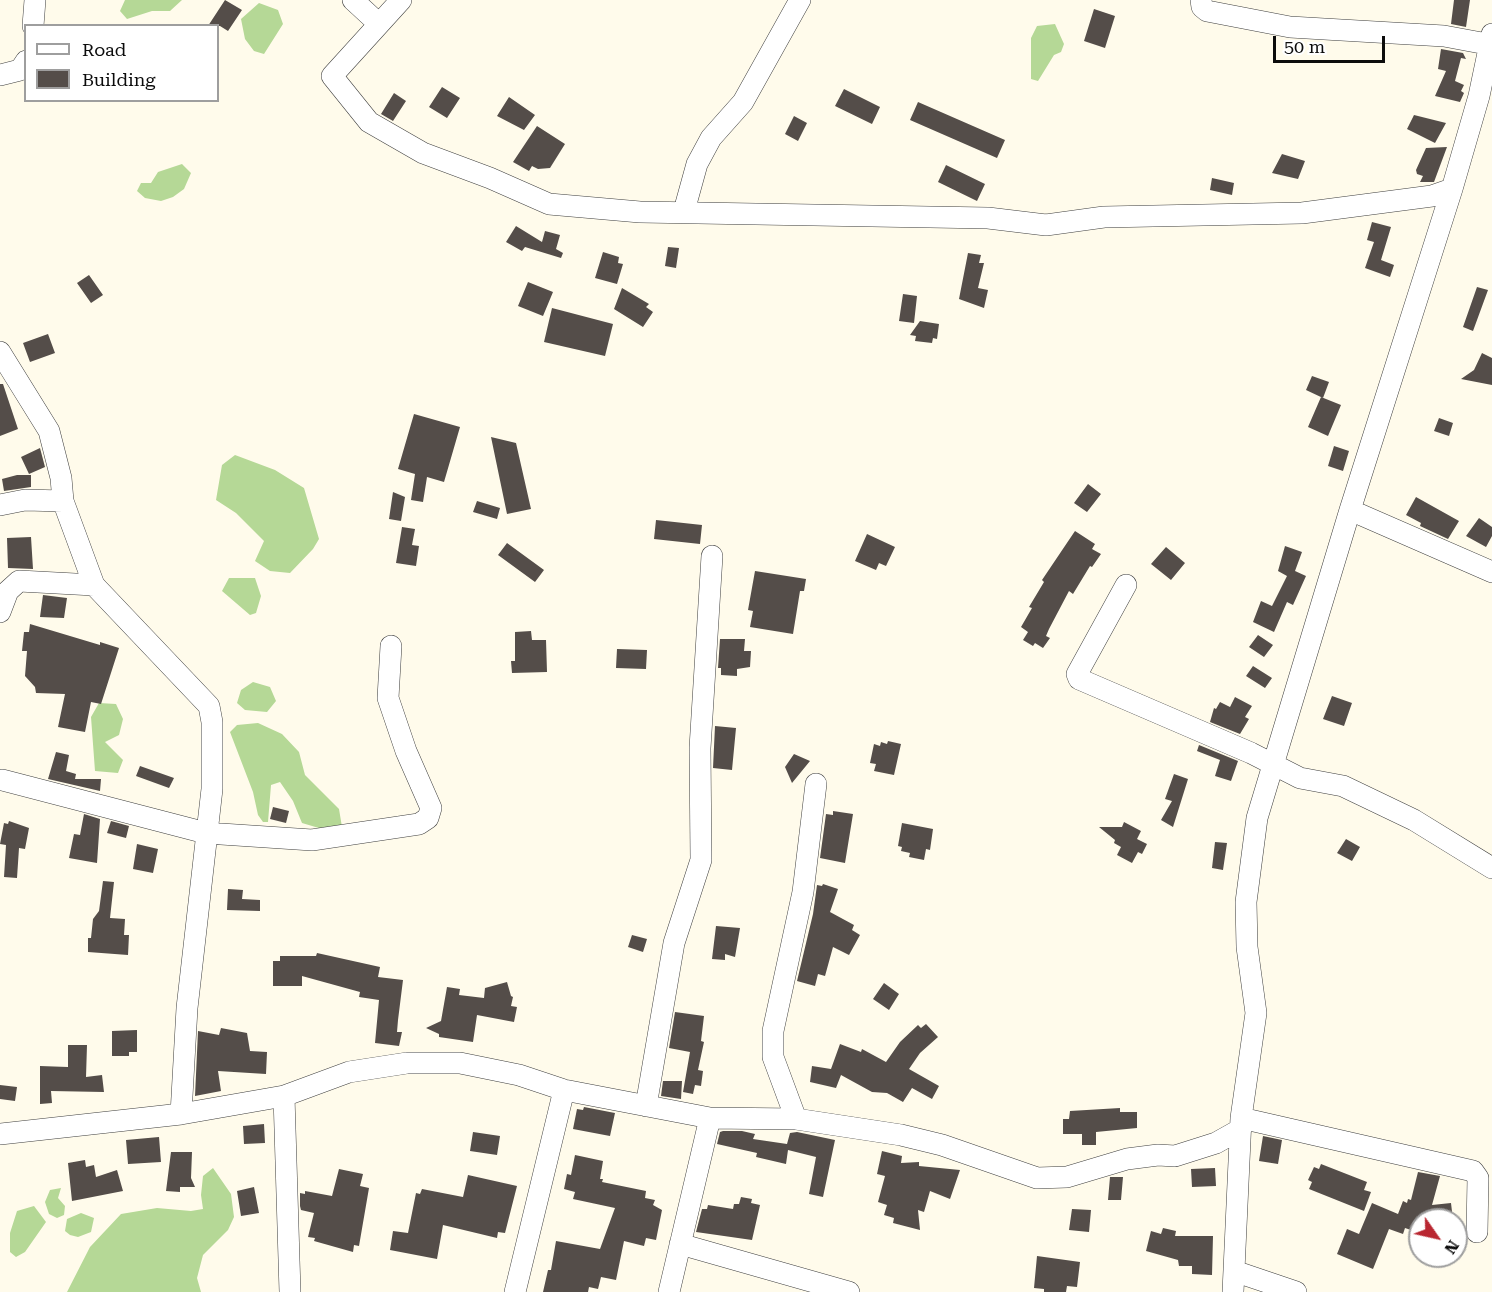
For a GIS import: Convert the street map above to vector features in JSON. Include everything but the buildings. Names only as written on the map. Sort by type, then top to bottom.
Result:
[{"type":"street","points":[[33,24],[35,0]]},
{"type":"street","points":[[353,0],[379,24]]},
{"type":"street","points":[[401,0],[332,74],[369,122],[423,153],[490,178],[549,204],[639,212],[988,218],[1046,225],[1104,217],[1302,213],[1432,196],[1452,189]]},
{"type":"street","points":[[684,211],[697,164],[711,138],[743,102],[800,0]]},
{"type":"street","points":[[1201,0],[1202,7],[1207,11],[1290,27],[1491,41],[1479,96],[1452,189],[1350,510],[1257,818],[1246,902],[1247,947],[1256,1013],[1241,1124],[1233,1292]]},
{"type":"street","points":[[0,75],[20,70],[24,65]]},
{"type":"street","points":[[0,352],[49,431],[61,478],[63,501],[93,585],[209,706],[212,789],[187,1008],[181,1114]]},
{"type":"street","points":[[0,505],[25,500],[63,501]]},
{"type":"street","points":[[1350,510],[1492,572]]},
{"type":"street","points":[[646,1106],[674,943],[700,860],[700,748],[712,556]]},
{"type":"street","points":[[0,612],[8,591],[19,581],[93,585]]},
{"type":"street","points":[[1126,585],[1077,674],[1079,679],[1251,753],[1300,778],[1343,786],[1414,820],[1492,868]]},
{"type":"street","points":[[2,780],[206,833],[312,840],[419,824],[428,818],[431,808],[406,751],[388,699],[392,646]]},
{"type":"street","points":[[796,1119],[772,1057],[773,1031],[803,892],[816,784]]},
{"type":"street","points":[[0,1134],[181,1114],[284,1096],[349,1072],[407,1063],[460,1063],[519,1075],[564,1090],[710,1118],[796,1119],[901,1135],[942,1145],[1037,1178],[1067,1177],[1134,1158],[1175,1156],[1216,1143],[1241,1124],[1473,1171],[1478,1178],[1477,1232]]},
{"type":"street","points":[[515,1292],[564,1090]]},
{"type":"street","points":[[284,1096],[290,1292]]},
{"type":"street","points":[[669,1292],[710,1118]]},
{"type":"street","points":[[680,1244],[808,1287],[849,1292]]},
{"type":"street","points":[[1234,1271],[1296,1292]]},
{"type":"green space","points":[[125,0],[182,0],[170,11],[152,11],[127,19],[120,11]]},
{"type":"green space","points":[[259,3],[278,10],[283,24],[264,54],[254,51],[245,39],[241,19]]},
{"type":"green space","points":[[1055,24],[1064,44],[1061,52],[1054,55],[1038,81],[1031,79],[1031,38],[1037,26]]},
{"type":"green space","points":[[182,164],[191,173],[184,189],[173,197],[161,201],[145,198],[137,191],[141,183],[151,183],[158,172]]},
{"type":"green space","points":[[235,455],[275,470],[304,488],[319,539],[313,549],[290,573],[270,571],[255,561],[264,541],[236,513],[216,500],[222,465]]},
{"type":"green space","points":[[229,578],[255,578],[261,596],[256,613],[250,615],[222,591]]},
{"type":"green space","points":[[253,682],[270,687],[276,701],[267,712],[245,710],[237,703],[241,690]]},
{"type":"green space","points":[[99,703],[116,704],[123,719],[119,735],[105,742],[123,760],[118,773],[95,771],[91,717]]},
{"type":"green space","points":[[258,723],[282,734],[299,752],[305,775],[339,809],[342,827],[329,831],[302,823],[293,801],[280,782],[271,785],[268,822],[263,822],[258,815],[253,792],[230,732],[237,725]]},
{"type":"green space","points":[[213,1168],[231,1194],[234,1217],[228,1230],[203,1255],[197,1278],[201,1292],[67,1292],[90,1247],[121,1214],[157,1208],[191,1211],[203,1209],[201,1195],[203,1176]]},
{"type":"green space","points":[[61,1188],[58,1198],[65,1206],[64,1215],[57,1218],[49,1214],[45,1202],[50,1190]]},
{"type":"green space","points":[[34,1206],[46,1222],[25,1252],[16,1257],[10,1252],[10,1233],[17,1211]]},
{"type":"green space","points":[[81,1213],[94,1218],[91,1232],[78,1237],[70,1235],[65,1231],[67,1219]]}]
